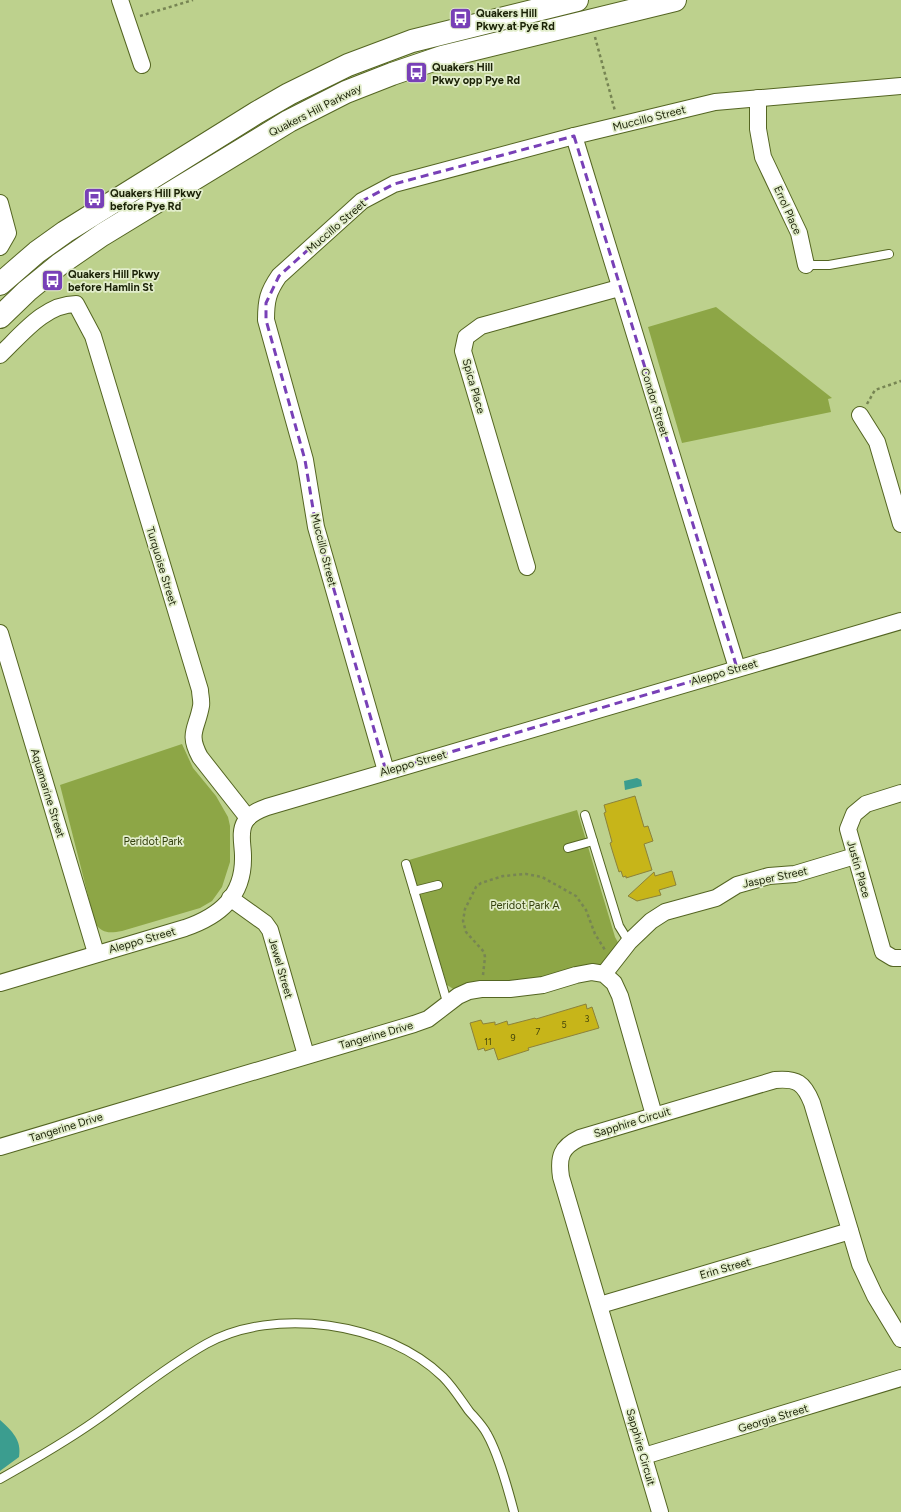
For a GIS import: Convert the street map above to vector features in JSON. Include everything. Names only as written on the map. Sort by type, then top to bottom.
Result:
[{"type":"main road","points":[[0,284],[37,252],[65,232],[249,117],[319,79],[372,55],[412,42],[577,0]]},
{"type":"main road","name":"Quakers Hill Parkway","points":[[0,317],[27,291],[60,264],[102,235],[289,121],[346,92],[442,57],[675,0]]},
{"type":"street","points":[[120,0],[142,65]]},
{"type":"street","name":"Muccillo Street","points":[[386,771],[316,528],[305,460],[266,320],[266,303],[271,288],[279,276],[362,201],[394,184],[574,136],[715,102],[901,86]]},
{"type":"street","name":"Errol Place","points":[[758,98],[758,129],[762,151],[799,233],[806,265]]},
{"type":"street","name":"Condor Street","points":[[574,136],[619,288],[737,668]]},
{"type":"street","points":[[0,203],[8,233],[0,247]]},
{"type":"street","name":"Spica Place","points":[[527,567],[464,351],[466,337],[481,326],[619,288]]},
{"type":"street","name":"Turquoise Street","points":[[0,355],[36,321],[54,308],[65,304],[76,304],[93,336],[200,690],[201,705],[193,736],[194,746],[200,757],[248,818]]},
{"type":"street","points":[[860,415],[877,442],[901,524]]},
{"type":"street","name":"Aleppo Street","points":[[0,983],[198,923],[212,917],[222,909],[236,888],[243,868],[242,830],[248,818],[267,807],[901,621]]},
{"type":"street","name":"Aquamarine Street","points":[[0,633],[96,953]]},
{"type":"street","name":"Justin Place","points":[[901,793],[866,804],[854,814],[848,829],[884,952],[893,958],[901,958]]},
{"type":"street","name":"Jasper Street","points":[[609,968],[629,942],[651,921],[665,912],[716,898],[737,885],[769,876],[795,874],[855,856]]},
{"type":"street","name":"Jewel Street","points":[[230,898],[265,923],[270,930],[306,1055]]},
{"type":"street","points":[[609,968],[620,996],[654,1115]]},
{"type":"street","name":"Tangerine Drive","points":[[0,1147],[414,1024],[428,1019],[458,996],[469,991],[482,989],[516,989],[543,985],[576,975],[609,968]]},
{"type":"street","name":"Sapphire Circuit","points":[[660,1512],[561,1177],[559,1165],[562,1153],[570,1143],[580,1138],[654,1115],[775,1080],[788,1079],[799,1082],[808,1092],[812,1103],[850,1231],[868,1281],[901,1339]]},
{"type":"street","name":"Erin Street","points":[[600,1305],[850,1231]]},
{"type":"street","name":"Georgia Street","points":[[644,1456],[901,1378]]},
{"type":"lane","name":"Errol Place","points":[[806,265],[829,265],[889,254]]},
{"type":"lane","points":[[584,815],[619,926],[629,942]]},
{"type":"lane","points":[[568,848],[593,841]]},
{"type":"lane","points":[[406,864],[448,1005]]},
{"type":"lane","points":[[414,891],[438,885]]},
{"type":"lane","points":[[0,1479],[89,1425],[138,1388],[207,1344],[240,1330],[279,1324],[308,1324],[339,1327],[373,1336],[416,1357],[443,1377],[487,1434],[514,1512]]},
{"type":"path","points":[[127,20],[193,0]]},
{"type":"path","points":[[594,33],[619,125]]},
{"type":"path","points":[[860,415],[875,390],[901,382]]},
{"type":"path","points":[[482,989],[485,957],[484,952],[469,937],[463,921],[465,909],[476,887],[481,883],[503,876],[526,874],[542,877],[576,896],[586,910],[609,968]]},
{"type":"highlighted area","points":[[574,136],[737,668],[386,771],[316,527],[305,460],[266,320],[266,303],[279,276],[362,201],[394,184]]},
{"type":"green space","points":[[716,307],[832,398],[828,399],[831,412],[682,443],[648,327]]},
{"type":"green space","name":"Peridot Park","points":[[182,744],[193,768],[216,796],[228,817],[230,826],[230,862],[222,887],[212,901],[200,908],[122,931],[103,931],[95,923],[60,785]]},
{"type":"green space","name":"Peridot Park A","points":[[577,810],[615,937],[620,946],[603,964],[515,983],[477,982],[455,990],[447,985],[409,860]]},
{"type":"water","points":[[637,778],[641,780],[642,786],[625,790],[624,781]]},
{"type":"water","points":[[0,1420],[15,1436],[20,1451],[19,1457],[0,1471]]},
{"type":"building","points":[[635,796],[644,827],[648,826],[653,841],[644,844],[652,870],[626,878],[626,876],[623,877],[621,871],[619,872],[613,853],[610,843],[612,842],[604,813],[606,812],[604,805]]},
{"type":"building","points":[[672,871],[676,885],[659,890],[661,895],[637,901],[628,896],[654,872],[655,876]]},
{"type":"building","points":[[586,1004],[587,1009],[592,1007],[599,1028],[528,1048],[529,1050],[498,1060],[494,1048],[485,1051],[484,1048],[478,1050],[470,1023],[481,1020],[483,1024],[495,1022],[495,1025],[507,1021],[508,1025],[536,1019]]},
{"type":"place","name":"Quakers Hill Pkwy at Pye Rd","points":[[460,19]]},
{"type":"place","name":"Quakers Hill Pkwy opp Pye Rd","points":[[416,73]]},
{"type":"place","name":"Quakers Hill Pkwy before Pye Rd","points":[[94,199]]},
{"type":"place","name":"Quakers Hill Pkwy before Hamlin St","points":[[53,280]]}]
